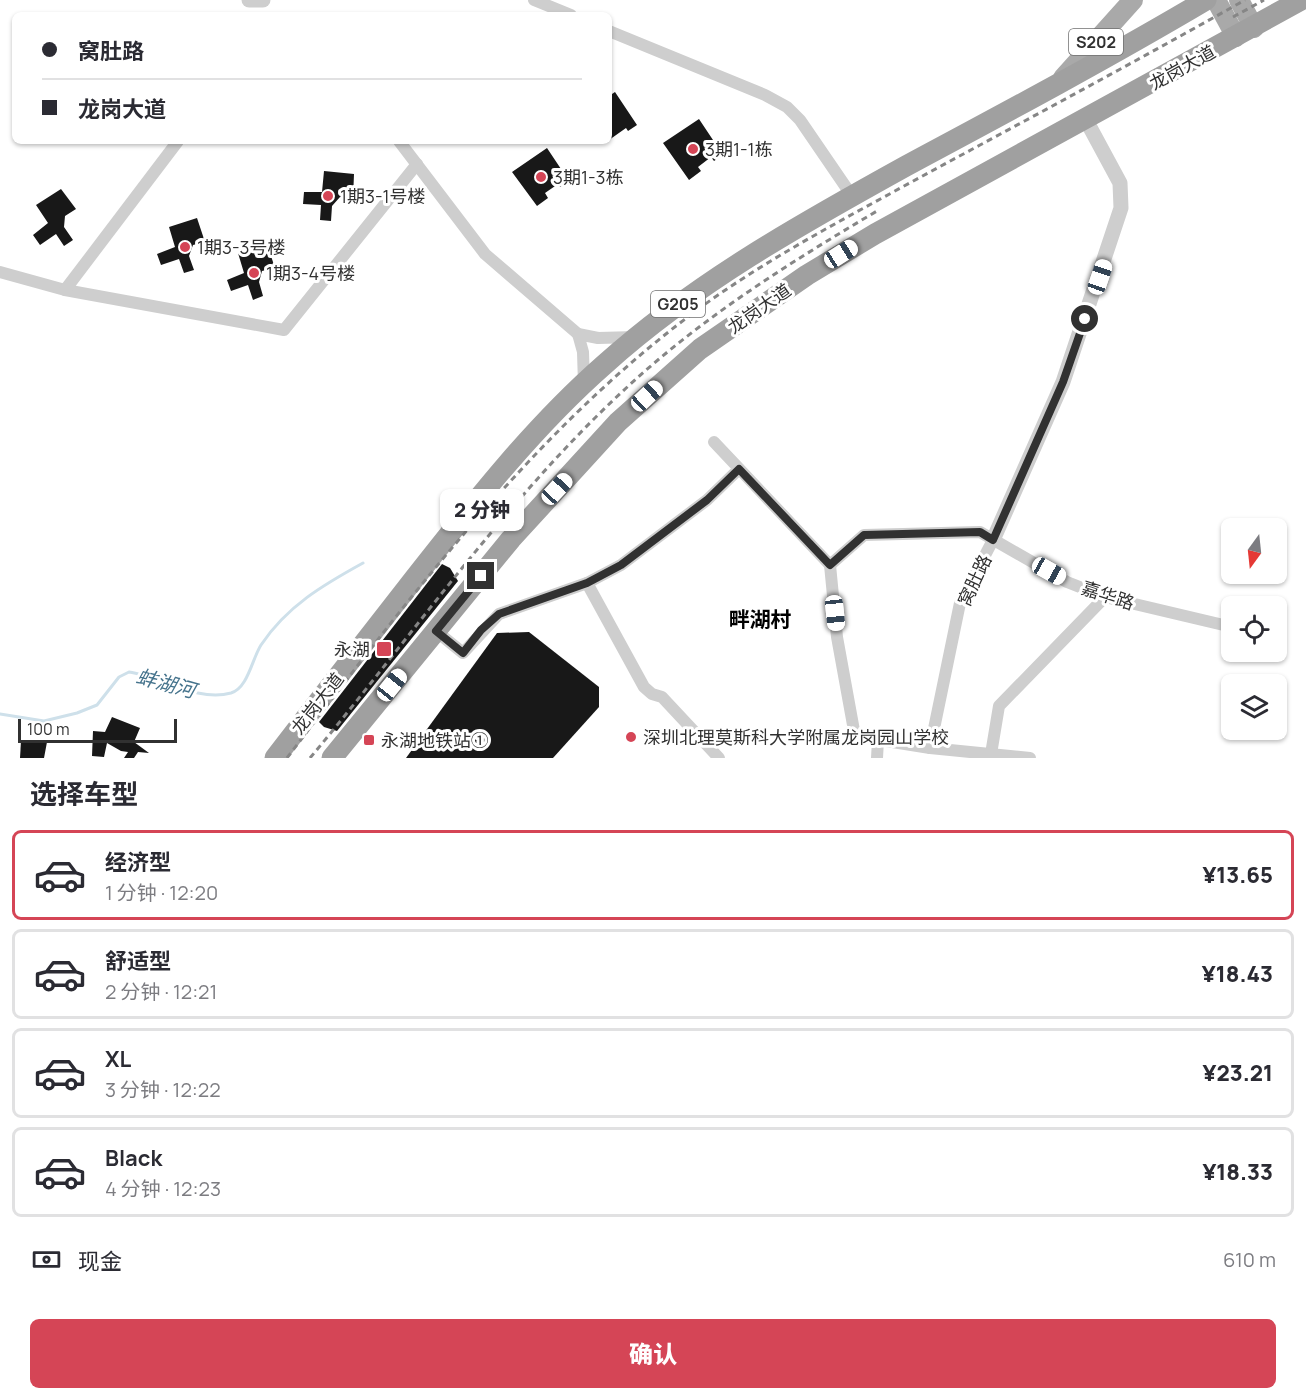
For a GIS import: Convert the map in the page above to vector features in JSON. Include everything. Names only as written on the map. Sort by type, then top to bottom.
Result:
[{"type":"highway","name":"龙岗大道","points":[[274,758],[503,468],[584,384],[675,306],[742,261],[852,196],[1206,0]]},
{"type":"highway","name":"龙岗大道","points":[[332,758],[511,539],[618,422],[700,349],[807,275],[875,234],[1245,33],[1301,0]]},
{"type":"main road","name":"S202","points":[[1058,84],[1133,0]]},
{"type":"main road","points":[[1216,0],[1245,33]]},
{"type":"main road","points":[[1239,0],[1245,33]]},
{"type":"street","points":[[249,0],[263,0]]},
{"type":"street","points":[[534,0],[563,12]]},
{"type":"street","points":[[612,32],[787,107],[800,120],[852,196]]},
{"type":"street","name":"窝肚路","points":[[930,748],[960,603],[993,540],[1063,382],[1121,208],[1120,183],[1086,120]]},
{"type":"street","points":[[65,290],[176,144]]},
{"type":"street","points":[[401,144],[486,254],[578,334],[598,338],[637,338]]},
{"type":"street","points":[[0,272],[65,290],[284,330],[417,164]]},
{"type":"street","points":[[578,334],[583,352],[584,384]]},
{"type":"street","points":[[714,442],[830,565],[837,637],[855,736],[930,748],[1030,758]]},
{"type":"street","points":[[436,631],[463,653],[481,630],[499,614],[587,583],[629,558],[707,500],[739,469]]},
{"type":"street","name":"嘉华路","points":[[830,565],[864,535],[980,532],[1067,582],[1105,597],[1221,624]]},
{"type":"street","points":[[587,583],[644,687],[651,694],[662,697],[719,758]]},
{"type":"street","points":[[991,754],[999,706],[1105,597]]},
{"type":"street","points":[[878,740],[878,758]]},
{"type":"building","points":[[615,92],[637,125],[628,131],[626,128],[612,138],[612,94]]},
{"type":"building","name":"3期1-1栋","points":[[699,119],[723,155],[714,161],[711,157],[698,167],[701,171],[689,180],[663,143]]},
{"type":"building","name":"3期1-3栋","points":[[547,148],[569,181],[560,187],[558,184],[545,193],[548,198],[537,206],[512,172]]},
{"type":"building","name":"1期3-1号楼","points":[[324,171],[354,174],[353,199],[340,197],[332,206],[331,221],[320,220],[321,205],[303,204],[304,192],[322,192]]},
{"type":"building","points":[[61,189],[76,209],[65,216],[64,227],[73,240],[64,246],[56,234],[40,245],[33,235],[48,223],[36,205]]},
{"type":"building","name":"1期3-3号楼","points":[[197,218],[205,242],[193,245],[189,256],[194,270],[184,273],[179,259],[161,265],[157,254],[175,247],[169,227]]},
{"type":"building","name":"1期3-4号楼","points":[[267,244],[275,268],[262,271],[259,282],[263,296],[253,300],[248,285],[231,291],[227,280],[244,273],[238,253]]},
{"type":"building","points":[[442,564],[450,568],[458,581],[337,731],[324,727],[319,722]]},
{"type":"building","points":[[529,632],[599,687],[599,707],[553,758],[406,758],[497,633]]},
{"type":"building","points":[[112,717],[140,728],[134,742],[149,753],[138,752],[134,758],[124,758],[128,752],[121,751],[107,743],[104,757],[92,756],[93,731],[105,732]]},
{"type":"building","points":[[21,741],[47,742],[44,758],[20,758]]},
{"type":"waterway","name":"蚌湖河","points":[[0,714],[44,721],[77,713],[97,705],[119,677],[129,672],[192,692],[218,695],[231,693],[242,685],[261,645],[282,619],[320,588],[363,563]]},
{"type":"railway","points":[[287,758],[384,632],[485,509],[596,395],[655,343],[718,295],[795,246],[1245,0]]},
{"type":"railway","points":[[1233,17],[1264,0]]},
{"type":"railway","points":[[310,758],[519,500],[563,450],[610,403],[659,359],[711,318],[793,263],[877,211]]},
{"type":"place","name":"3期1-1栋","points":[[693,149]]},
{"type":"place","name":"3期1-3栋","points":[[541,177]]},
{"type":"place","name":"1期3-1号楼","points":[[328,196]]},
{"type":"place","name":"1期3-3号楼","points":[[185,247]]},
{"type":"place","name":"1期3-4号楼","points":[[254,273]]},
{"type":"place","name":"永湖","points":[[384,649]]},
{"type":"place","name":"深圳北理莫斯科大学附属龙岗园山学校","points":[[631,737]]},
{"type":"place","name":"永湖地铁站①","points":[[369,740]]},
{"type":"district","name":"畔湖村","points":[[760,619]]},
{"type":"route","points":[[481,576],[436,631],[463,653],[481,630],[499,614],[587,583],[621,565],[707,500],[739,469],[830,565],[864,535],[980,532],[993,540],[1063,382],[1085,319]]}]
